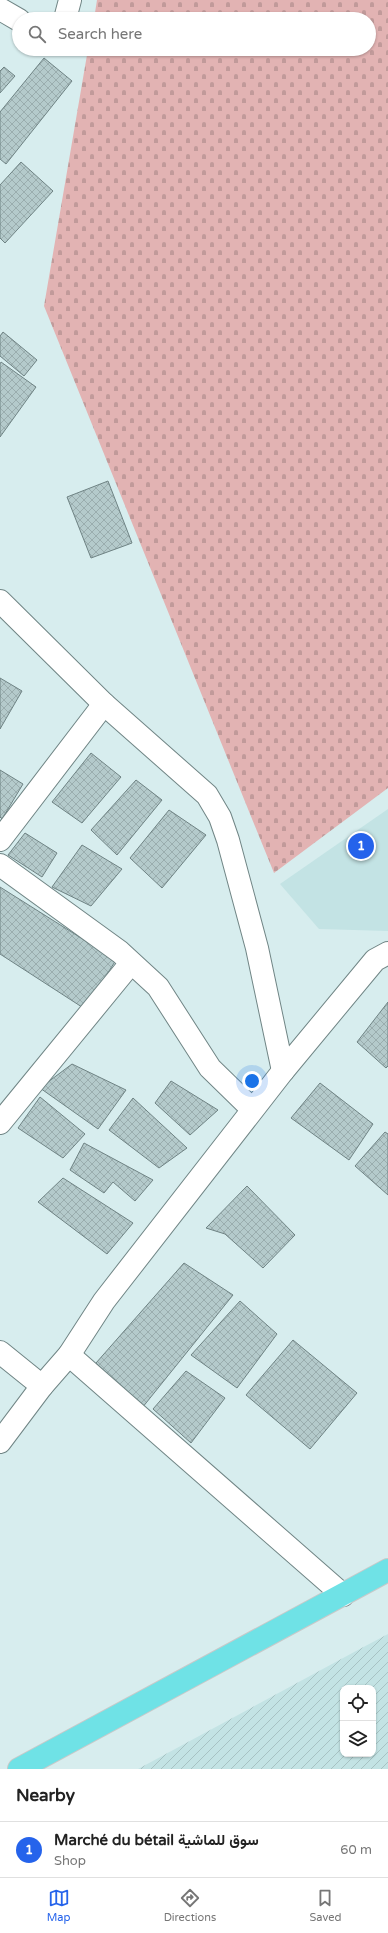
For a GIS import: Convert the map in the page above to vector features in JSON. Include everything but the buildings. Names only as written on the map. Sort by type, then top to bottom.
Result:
[{"type":"main road","points":[[19,1769],[388,1570]]},
{"type":"street","points":[[67,12],[70,0]]},
{"type":"street","points":[[0,9],[12,16]]},
{"type":"street","points":[[0,601],[104,704],[207,795],[220,817],[257,948],[283,1071]]},
{"type":"street","points":[[0,840],[104,704]]},
{"type":"street","points":[[0,865],[120,952],[158,987],[210,1068],[252,1109]]},
{"type":"street","points":[[0,1442],[42,1386],[69,1356],[104,1301],[155,1238],[252,1109],[375,960],[388,953]]},
{"type":"street","points":[[0,1123],[131,963]]},
{"type":"street","points":[[0,1352],[42,1386]]},
{"type":"street","points":[[69,1356],[343,1595]]},
{"type":"shaded area","points":[[388,809],[388,931],[319,929],[280,884]]},
{"type":"shaded area","points":[[388,1634],[388,1769],[138,1769]]},
{"type":"green space","points":[[97,0],[388,0],[388,788],[274,873],[44,306],[87,56],[376,56],[376,12],[95,12]]},
{"type":"place","name":"Marché du bétail سوق للماشية","points":[[361,846]]}]
